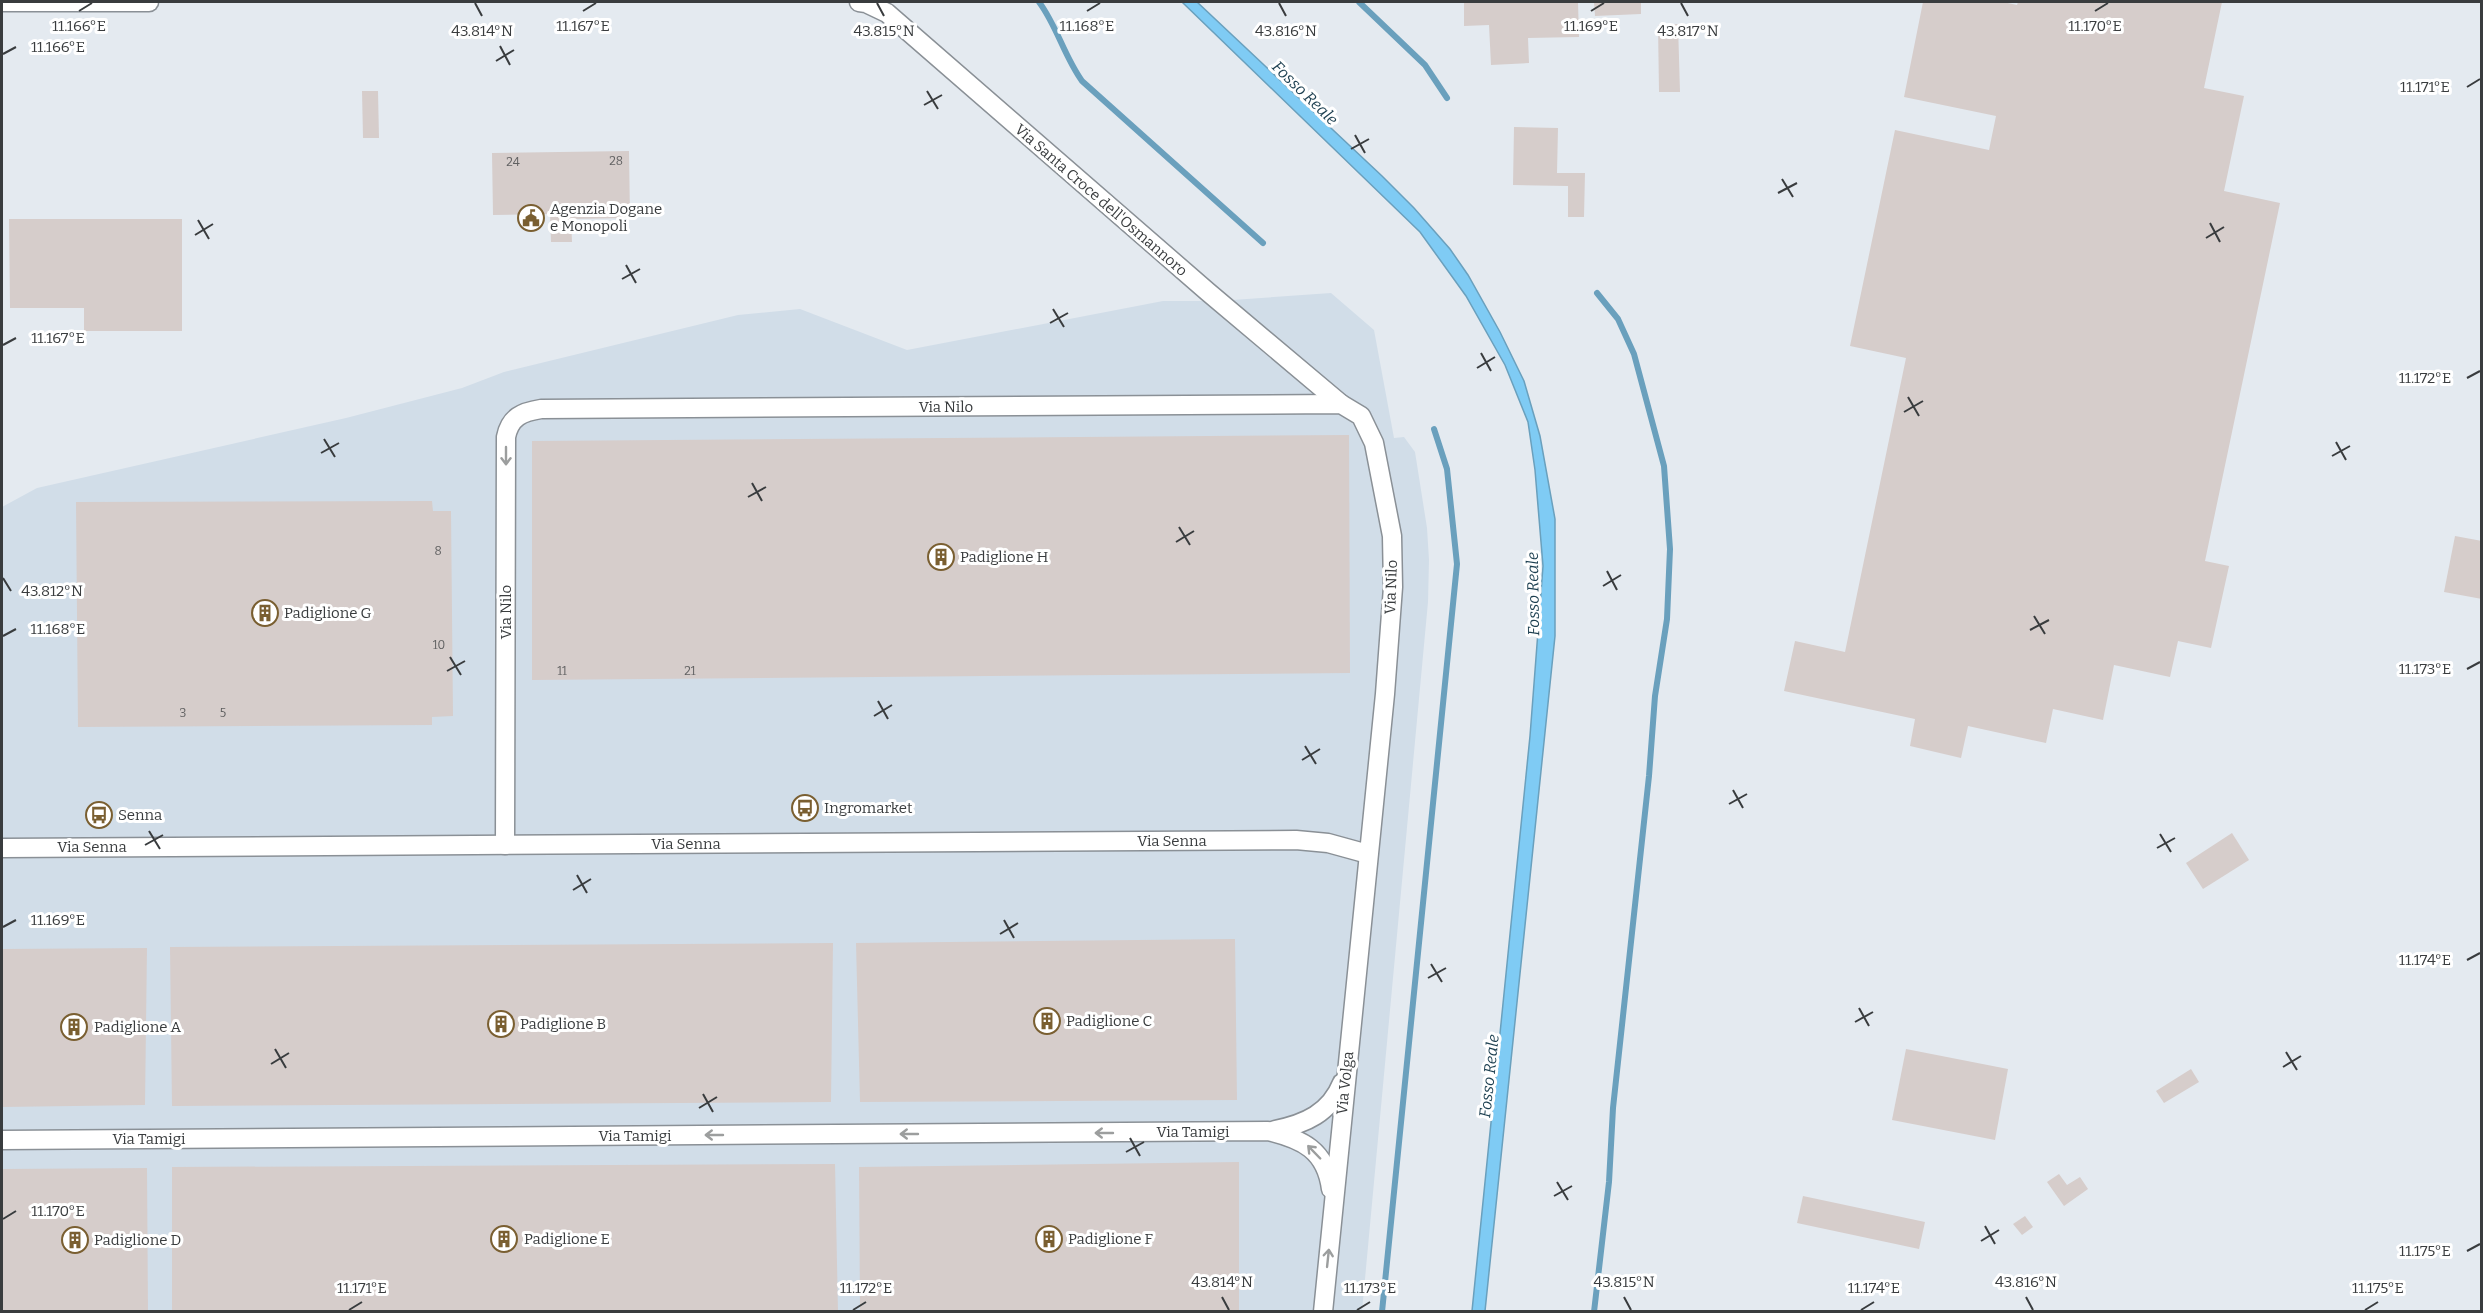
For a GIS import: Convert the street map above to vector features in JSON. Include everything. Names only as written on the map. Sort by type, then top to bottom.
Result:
[{"type":"street","points":[[2,2],[150,2]]},
{"type":"street","name":"Via Santa Croce dell'Osmannoro","points":[[858,2],[866,3],[887,13],[1208,292],[1341,404]]},
{"type":"street","name":"Via Nilo","points":[[505,845],[506,437],[508,426],[513,418],[531,411],[1341,404],[1361,416],[1370,431],[1392,536],[1393,587],[1385,694],[1368,854]]},
{"type":"street","name":"Via Senna","points":[[2,848],[1296,840],[1328,843],[1368,854]]},
{"type":"street","name":"Via Volga","points":[[1323,1311],[1368,854]]},
{"type":"street","name":"Via Tamigi","points":[[2,1140],[1268,1131],[1293,1127],[1323,1111],[1332,1101],[1346,1073]]},
{"type":"street","name":"Via Tamigi","points":[[1268,1131],[1293,1137],[1317,1154],[1330,1180],[1333,1205]]},
{"type":"shaded area","points":[[1331,293],[1374,330],[1394,438],[1404,437],[1415,452],[1427,528],[1429,560],[1428,602],[1362,1311],[2,1312],[2,507],[37,488],[346,418],[462,388],[504,372],[738,315],[800,309],[907,350],[1163,301],[1218,301]]},
{"type":"water","points":[[1182,2],[1197,2],[1382,176],[1450,249],[1468,275],[1500,332],[1524,381],[1540,436],[1555,519],[1555,636],[1485,1311],[1472,1311],[1530,736],[1543,566],[1535,470],[1528,422],[1505,365],[1466,296],[1420,232]]},
{"type":"building","points":[[1464,2],[1578,2],[1579,37],[1528,38],[1529,63],[1491,65],[1489,25],[1464,26]]},
{"type":"building","points":[[1594,2],[1641,2],[1641,14],[1595,16]]},
{"type":"building","points":[[1923,2],[2003,2],[2017,5],[2018,2],[2222,2],[2204,88],[2244,96],[2224,191],[2280,203],[2205,561],[2229,566],[2211,648],[2178,641],[2170,677],[2114,665],[2103,720],[2053,709],[2046,743],[1968,726],[1961,758],[1910,746],[1915,719],[1784,691],[1795,641],[1845,652],[1906,358],[1850,346],[1895,130],[1989,150],[1996,116],[1904,97]]},
{"type":"building","points":[[1678,24],[1680,92],[1659,92],[1658,25]]},
{"type":"building","points":[[362,91],[378,91],[379,138],[363,138]]},
{"type":"building","points":[[1514,127],[1558,128],[1557,173],[1585,173],[1584,217],[1568,217],[1568,186],[1513,185]]},
{"type":"building","points":[[629,151],[630,218],[571,219],[572,242],[551,242],[550,214],[493,215],[492,153]]},
{"type":"building","points":[[9,219],[182,219],[182,331],[84,331],[84,308],[10,308]]},
{"type":"building","name":"Padiglione H","points":[[1349,435],[1350,673],[532,680],[532,441]]},
{"type":"building","name":"Padiglione G","points":[[432,501],[433,511],[451,511],[453,716],[432,717],[432,725],[78,727],[76,502]]},
{"type":"building","points":[[2455,536],[2482,541],[2482,599],[2444,592]]},
{"type":"building","points":[[2232,833],[2249,860],[2203,889],[2186,863]]},
{"type":"building","name":"Padiglione C","points":[[1235,939],[1237,1100],[860,1102],[856,943]]},
{"type":"building","name":"Padiglione B","points":[[833,943],[831,1102],[172,1106],[170,947]]},
{"type":"building","name":"Padiglione A","points":[[147,948],[145,1105],[2,1107],[2,949]]},
{"type":"building","points":[[1906,1049],[2008,1069],[1995,1140],[1892,1120]]},
{"type":"building","points":[[2191,1069],[2199,1082],[2164,1103],[2156,1091]]},
{"type":"building","name":"Padiglione F","points":[[1239,1162],[1239,1312],[860,1312],[859,1167]]},
{"type":"building","name":"Padiglione E","points":[[835,1164],[838,1312],[172,1312],[172,1167]]},
{"type":"building","name":"Padiglione D","points":[[147,1168],[148,1312],[2,1312],[2,1169]]},
{"type":"building","points":[[2059,1174],[2067,1185],[2080,1177],[2088,1189],[2064,1206],[2047,1182]]},
{"type":"building","points":[[1803,1196],[1925,1222],[1919,1249],[1797,1223]]},
{"type":"building","points":[[2025,1216],[2033,1227],[2022,1235],[2013,1224]]},
{"type":"waterway","points":[[1039,2],[1082,81],[1263,243]]},
{"type":"waterway","points":[[1359,2],[1425,65],[1447,98]]},
{"type":"waterway","points":[[1594,1312],[1609,1182],[1613,1108],[1649,776],[1655,696],[1667,619],[1670,549],[1664,466],[1634,354],[1618,319],[1597,293]]},
{"type":"waterway","points":[[1382,1312],[1457,564],[1447,469],[1434,429]]},
{"type":"place","name":"Agenzia Dogane e Monopoli","points":[[531,218]]},
{"type":"place","name":"Padiglione H","points":[[941,557]]},
{"type":"place","name":"Padiglione G","points":[[265,613]]},
{"type":"place","name":"Ingromarket","points":[[805,808]]},
{"type":"place","name":"Senna","points":[[99,815]]},
{"type":"place","name":"Padiglione C","points":[[1047,1021]]},
{"type":"place","name":"Padiglione B","points":[[501,1024]]},
{"type":"place","name":"Padiglione A","points":[[74,1027]]},
{"type":"place","name":"Padiglione E","points":[[504,1239]]},
{"type":"place","name":"Padiglione F","points":[[1049,1239]]},
{"type":"place","name":"Padiglione D","points":[[75,1240]]},
{"type":"water label","name":"Fosso Reale","points":[[1305,93]]},
{"type":"water label","name":"Fosso Reale","points":[[1533,594]]},
{"type":"water label","name":"Fosso Reale","points":[[1489,1076]]}]
